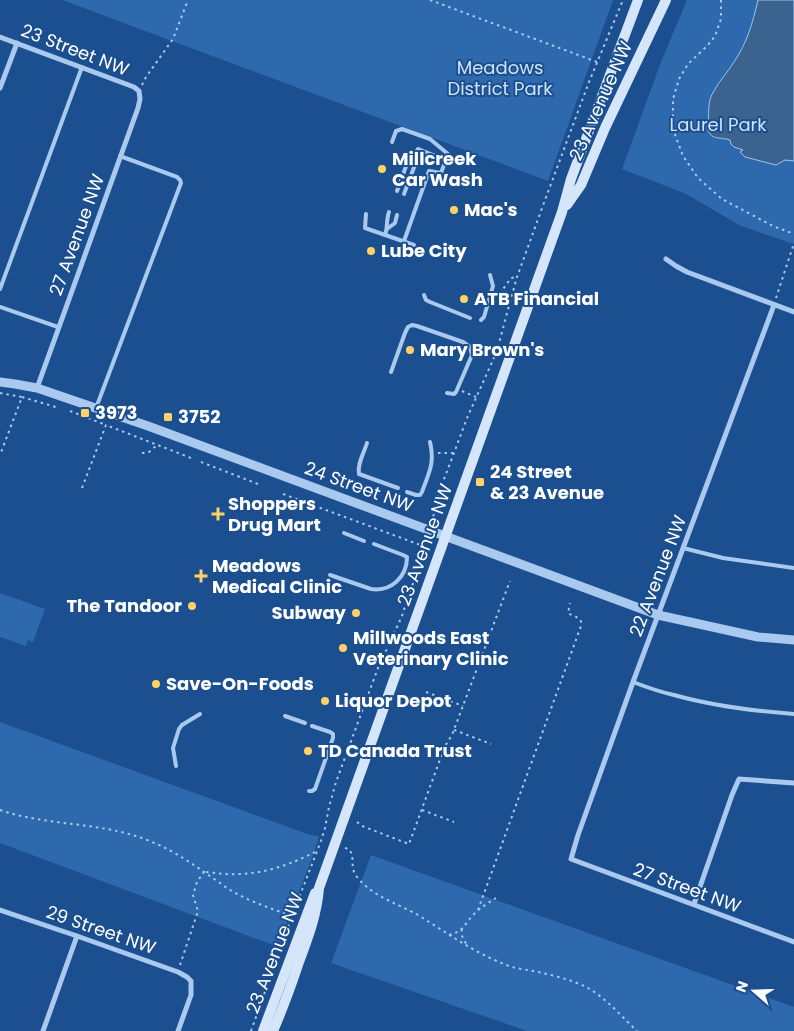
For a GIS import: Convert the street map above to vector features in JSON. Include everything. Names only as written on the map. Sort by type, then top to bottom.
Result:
[{"type":"main road","name":"23 Avenue NW","points":[[273,1031],[313,923],[319,888],[562,212],[571,179],[638,0]]},
{"type":"main road","name":"23 Avenue NW","points":[[562,212],[582,184],[605,128],[666,0]]},
{"type":"main road","name":"23 Avenue NW","points":[[263,1031],[314,894],[319,888]]},
{"type":"street","name":"23 Street NW","points":[[0,36],[134,87],[139,91]]},
{"type":"street","points":[[0,88],[17,43]]},
{"type":"street","name":"27 Avenue NW","points":[[36,388],[138,108],[139,91]]},
{"type":"street","points":[[666,259],[687,272],[794,312]]},
{"type":"street","name":"22 Avenue NW","points":[[571,859],[633,682],[774,304]]},
{"type":"street","name":"24 Street NW","points":[[0,382],[36,388],[96,408],[342,497],[658,615],[758,637],[794,640]]},
{"type":"street","points":[[694,904],[739,779],[794,783]]},
{"type":"street","name":"27 Street NW","points":[[571,859],[794,942]]},
{"type":"street","name":"29 Street NW","points":[[0,910],[188,977],[191,981],[191,995],[178,1031]]},
{"type":"street","points":[[43,1031],[77,936]]},
{"type":"lane","points":[[0,289],[82,67]]},
{"type":"lane","points":[[392,142],[396,131],[402,129],[430,139],[448,154],[441,173],[429,172],[404,242]]},
{"type":"lane","points":[[397,191],[409,158],[418,149],[446,160]]},
{"type":"lane","points":[[404,194],[416,162],[414,155]]},
{"type":"lane","points":[[96,408],[181,183],[177,178],[120,156]]},
{"type":"lane","points":[[385,234],[387,229],[386,219],[389,212]]},
{"type":"lane","points":[[366,214],[366,228],[414,245]]},
{"type":"lane","points":[[387,229],[394,223],[397,215]]},
{"type":"lane","points":[[481,320],[484,317],[492,291],[493,280],[490,275]]},
{"type":"lane","points":[[424,295],[426,300],[470,318]]},
{"type":"lane","points":[[0,307],[58,327]]},
{"type":"lane","points":[[391,372],[408,327],[412,325],[462,342],[470,347],[472,355],[458,389],[454,394],[447,394]]},
{"type":"lane","points":[[407,492],[420,495],[432,463],[433,453],[430,442]]},
{"type":"lane","points":[[367,443],[360,462],[359,474],[398,488]]},
{"type":"lane","points":[[344,533],[364,541]]},
{"type":"lane","points":[[330,575],[378,590],[396,583],[401,578],[407,562],[406,557],[374,544]]},
{"type":"lane","points":[[683,548],[723,558],[794,568]]},
{"type":"lane","points":[[633,682],[674,695],[716,705],[763,712],[794,714]]},
{"type":"lane","points":[[176,766],[173,748],[179,729],[182,724],[200,714]]},
{"type":"lane","points":[[285,716],[305,723]]},
{"type":"lane","points":[[309,791],[315,789],[334,738],[330,732],[312,726]]},
{"type":"path","points":[[139,91],[146,77],[173,39],[188,0]]},
{"type":"path","points":[[430,0],[597,62]]},
{"type":"path","points":[[434,515],[438,496],[454,453],[497,351],[517,277],[536,225],[597,62],[623,0]]},
{"type":"path","points":[[721,0],[721,19],[715,36],[688,64],[679,79],[673,99],[673,129],[683,156],[698,178],[722,199],[773,226],[794,234]]},
{"type":"path","points":[[774,304],[794,243]]},
{"type":"path","points":[[492,291],[501,292],[511,278],[517,277]]},
{"type":"path","points":[[458,389],[477,397]]},
{"type":"path","points":[[0,393],[22,397],[59,408]]},
{"type":"path","points":[[0,455],[22,397]]},
{"type":"path","points":[[70,411],[191,458]]},
{"type":"path","points":[[82,488],[106,425]]},
{"type":"path","points":[[142,453],[149,452],[158,445]]},
{"type":"path","points":[[433,453],[454,453]]},
{"type":"path","points":[[201,462],[258,484]]},
{"type":"path","points":[[251,1031],[321,841],[336,782],[382,656],[402,616],[422,561],[423,553],[427,549],[283,494]]},
{"type":"path","points":[[357,822],[362,826],[409,844],[445,746],[452,737],[510,581]]},
{"type":"path","points":[[478,910],[581,626],[580,618],[568,612],[570,603]]},
{"type":"path","points":[[426,692],[463,706]]},
{"type":"path","points":[[454,730],[492,744]]},
{"type":"path","points":[[0,810],[13,815],[38,820],[104,828],[152,842],[179,855],[220,884],[249,900],[292,916]]},
{"type":"path","points":[[422,810],[454,822]]},
{"type":"path","points":[[349,849],[353,854],[352,867],[356,875],[369,889],[379,896],[417,914],[492,960],[514,968],[573,981],[590,989],[637,1031]]},
{"type":"path","points":[[204,872],[239,874],[258,872],[316,852]]},
{"type":"path","points":[[178,972],[198,911],[193,894],[197,882],[204,872]]},
{"type":"path","points":[[449,935],[459,932],[478,910],[496,898]]},
{"type":"path","points":[[462,929],[462,937],[469,947]]},
{"type":"green space","name":"Meadows District Park","points":[[62,0],[613,0],[548,181]]},
{"type":"green space","name":"Laurel Park","points":[[687,0],[794,0],[794,244],[741,226],[684,193],[622,169],[661,62]]},
{"type":"green space","points":[[0,593],[45,609],[33,642],[28,640],[26,646],[0,637]]},
{"type":"green space","points":[[0,722],[310,835],[318,836],[312,858],[278,947],[0,843]]},
{"type":"green space","points":[[371,855],[794,1007],[794,1031],[527,1031],[331,963]]},
{"type":"shaded area","points":[[758,0],[794,0],[794,161],[785,160],[776,165],[745,157],[740,152],[743,150],[734,147],[730,140],[710,134],[706,125],[711,96],[743,47],[752,24]]},
{"type":"place","name":"Millcreek Car Wash","points":[[382,169]]},
{"type":"place","name":"Mac's","points":[[454,210]]},
{"type":"place","name":"Lube City","points":[[371,251]]},
{"type":"place","name":"ATB Financial","points":[[464,299]]},
{"type":"place","name":"Mary Brown's","points":[[410,350]]},
{"type":"place","name":"3973","points":[[85,413]]},
{"type":"place","name":"3752","points":[[168,417]]},
{"type":"place","name":"24 Street & 23 Avenue","points":[[480,482]]},
{"type":"place","name":"Shoppers Drug Mart","points":[[218,514]]},
{"type":"place","name":"Meadows Medical Clinic","points":[[201,576]]},
{"type":"place","name":"The Tandoor","points":[[192,606]]},
{"type":"place","name":"Subway","points":[[356,613]]},
{"type":"place","name":"Millwoods East Veterinary Clinic","points":[[343,648]]},
{"type":"place","name":"Save-On-Foods","points":[[156,684]]},
{"type":"place","name":"Liquor Depot","points":[[325,701]]},
{"type":"place","name":"TD Canada Trust","points":[[308,751]]}]
